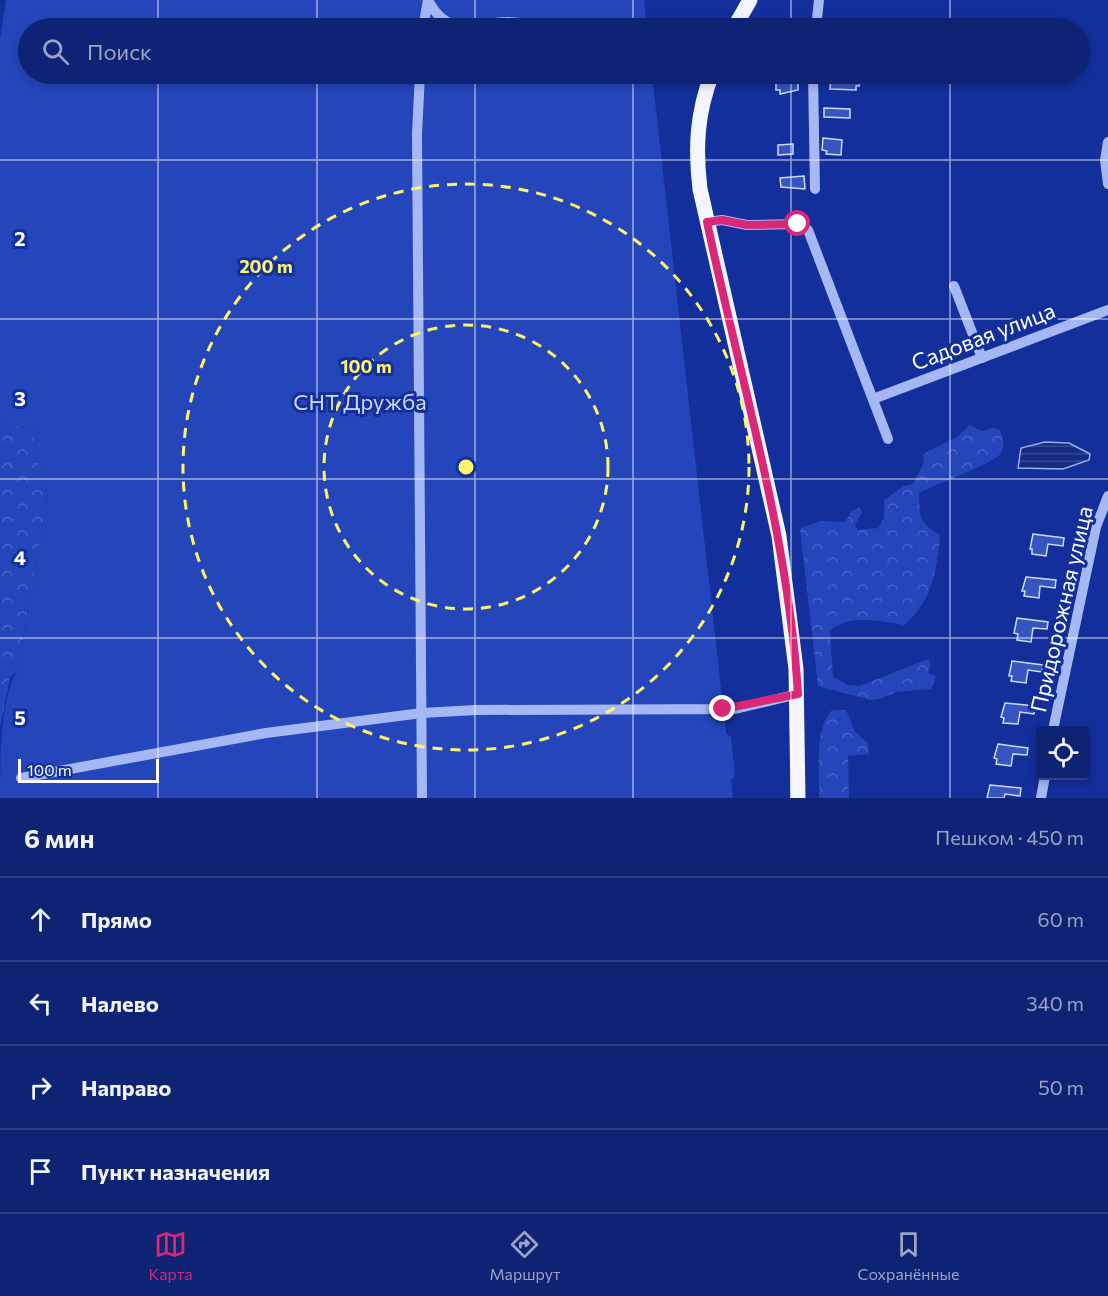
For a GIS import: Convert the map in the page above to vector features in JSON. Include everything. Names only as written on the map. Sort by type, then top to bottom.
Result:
[{"type":"main road","points":[[740,18],[750,0]]},
{"type":"main road","points":[[708,84],[701,105],[697,135],[698,167],[707,222],[778,536],[795,651],[798,694],[798,798]]},
{"type":"street","points":[[425,18],[428,0],[441,18]]},
{"type":"street","points":[[817,18],[819,0]]},
{"type":"street","points":[[420,84],[417,145],[422,798]]},
{"type":"street","points":[[813,84],[815,189]]},
{"type":"street","points":[[1108,142],[1105,160],[1108,184]]},
{"type":"street","points":[[707,222],[722,220],[747,225],[798,224],[808,230],[888,439]]},
{"type":"street","points":[[954,286],[982,358]]},
{"type":"street","name":"Садовая улица","points":[[873,399],[1108,310]]},
{"type":"street","name":"Придорожная улица","points":[[1054,726],[1096,527],[1108,496]]},
{"type":"street","points":[[21,778],[266,733],[422,713],[476,710],[735,709],[798,694]]},
{"type":"street","points":[[1041,798],[1044,780]]},
{"type":"green space","name":"СНТ Дружба","points":[[6,0],[644,0],[646,18],[18,18],[18,84],[653,84],[726,733],[731,737],[735,776],[731,780],[733,798],[0,798],[4,712],[12,681],[18,669],[48,496],[34,450],[35,428],[0,423],[0,39]]},
{"type":"green space","points":[[0,423],[35,428],[34,450],[48,496],[18,669],[10,678],[0,728]]},
{"type":"green space","points":[[970,425],[982,431],[993,428],[1000,430],[1003,442],[1002,451],[987,463],[919,493],[924,522],[940,535],[935,573],[921,606],[904,625],[875,620],[856,620],[838,625],[830,631],[833,677],[847,685],[860,686],[928,659],[931,666],[928,673],[936,676],[931,689],[896,692],[870,700],[818,686],[800,529],[820,521],[845,522],[851,512],[860,507],[862,512],[855,525],[858,530],[878,528],[884,518],[884,500],[904,486],[913,484],[924,462],[923,454],[957,437]]},
{"type":"green space","points":[[832,710],[846,710],[855,732],[868,743],[869,754],[848,756],[849,798],[819,798],[820,740],[826,719]]},
{"type":"shaded area","points":[[1045,442],[1069,443],[1090,454],[1089,460],[1063,469],[1018,468],[1021,448]]},
{"type":"building","points":[[776,84],[798,84],[798,90],[780,94],[780,90],[776,90]]},
{"type":"building","points":[[830,84],[859,84],[856,86],[856,90],[830,89]]},
{"type":"building","points":[[824,108],[850,109],[850,118],[824,117]]},
{"type":"building","points":[[823,138],[842,140],[841,155],[826,154],[827,151],[822,150]]},
{"type":"building","points":[[793,144],[793,154],[778,155],[778,145]]},
{"type":"building","points":[[804,176],[805,189],[781,187],[780,178]]},
{"type":"building","points":[[1033,534],[1064,538],[1063,546],[1048,544],[1046,556],[1032,554],[1032,549],[1030,549]]},
{"type":"building","points":[[1026,577],[1056,580],[1055,588],[1040,586],[1039,598],[1024,596],[1025,591],[1022,591]]},
{"type":"building","points":[[1017,618],[1048,622],[1047,629],[1033,628],[1031,642],[1017,640],[1018,634],[1014,633]]},
{"type":"building","points":[[1012,661],[1043,665],[1042,672],[1028,670],[1026,683],[1011,681],[1012,676],[1009,676]]},
{"type":"building","points":[[1005,703],[1035,706],[1034,714],[1020,712],[1018,724],[1003,723],[1004,718],[1001,717]]},
{"type":"building","points":[[998,744],[1028,748],[1027,755],[1013,754],[1011,766],[996,764],[997,759],[994,758]]},
{"type":"building","points":[[990,785],[1021,788],[1020,796],[1005,794],[1004,798],[987,798]]},
{"type":"route","points":[[723,709],[735,709],[798,694],[795,651],[778,536],[760,447],[707,222],[722,220],[747,225],[798,224]]}]
